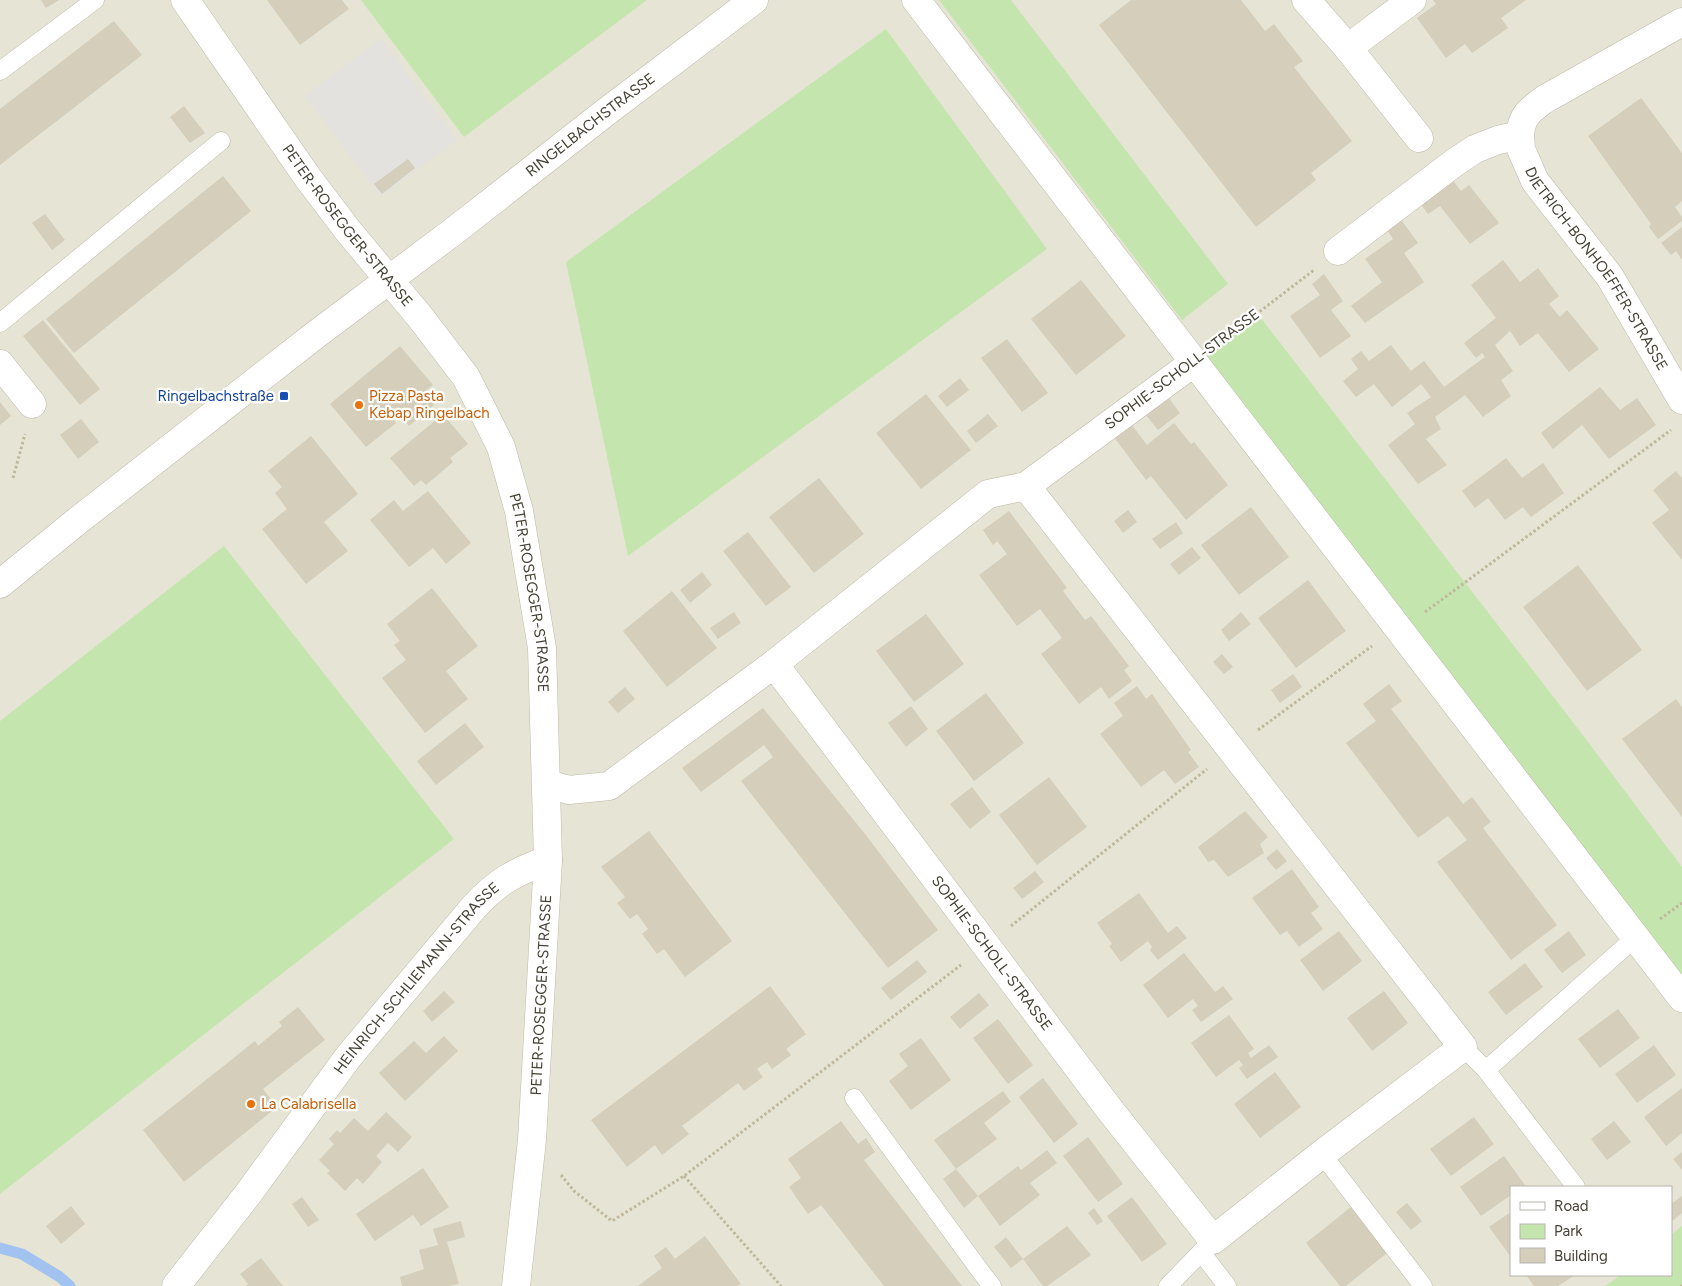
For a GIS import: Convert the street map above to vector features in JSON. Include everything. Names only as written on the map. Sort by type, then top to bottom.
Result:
[{"type":"street","name":"PETER-ROSEGGER-STRASSE","points":[[185,0],[308,178],[466,377],[501,447],[520,512],[542,648],[548,860],[532,1140],[516,1286]]},
{"type":"street","name":"RINGELBACHSTRASSE","points":[[0,584],[99,504],[388,280],[754,0]]},
{"type":"street","points":[[916,0],[1189,365],[1397,628],[1682,998]]},
{"type":"street","points":[[1306,0],[1348,48],[1419,138]]},
{"type":"street","points":[[1348,48],[1412,0]]},
{"type":"street","points":[[1338,251],[1475,149],[1498,140],[1520,135],[1521,122],[1530,110],[1545,99],[1682,22]]},
{"type":"street","name":"DIETRICH-BONHOEFFER-STRASSE","points":[[1520,135],[1521,149],[1535,181],[1610,277],[1682,400]]},
{"type":"street","points":[[0,364],[32,404]]},
{"type":"street","name":"SOPHIE-SCHOLL-STRASSE","points":[[547,784],[570,790],[609,786],[774,664],[988,494],[1026,486],[1189,365]]},
{"type":"street","points":[[1026,486],[1463,1047],[1322,1154],[1207,1246]]},
{"type":"street","name":"SOPHIE-SCHOLL-STRASSE","points":[[774,664],[988,945],[1110,1110],[1207,1246]]},
{"type":"street","name":"HEINRICH-SCHLIEMANN-STRASSE","points":[[176,1286],[248,1194],[349,1056],[486,893],[514,873],[548,860]]},
{"type":"lane","points":[[0,71],[94,0]]},
{"type":"lane","points":[[0,323],[221,141]]},
{"type":"lane","points":[[1486,1070],[1636,937]]},
{"type":"lane","points":[[1463,1047],[1486,1070],[1575,1186]]},
{"type":"lane","points":[[854,1098],[992,1286]]},
{"type":"lane","points":[[1322,1154],[1423,1286]]},
{"type":"lane","points":[[1168,1286],[1207,1246]]},
{"type":"lane","name":"SOPHIE-SCHOLL-STRASSE","points":[[1207,1246],[1227,1286]]},
{"type":"path","name":"SOPHIE-SCHOLL-STRASSE","points":[[1189,365],[1338,251]]},
{"type":"path","points":[[13,478],[32,404]]},
{"type":"path","points":[[532,1140],[574,1191],[612,1221],[684,1176],[988,945],[1231,750],[1397,628],[1429,610],[1674,428]]},
{"type":"path","points":[[684,1176],[781,1286]]},
{"type":"shaded area","points":[[0,0],[1682,0],[1682,1286],[0,1286]]},
{"type":"shaded area","points":[[381,39],[457,140],[381,197],[305,96]]},
{"type":"green space","points":[[361,0],[647,0],[464,137]]},
{"type":"green space","points":[[939,0],[1011,0],[1228,284],[1182,320]]},
{"type":"green space","points":[[886,29],[1047,249],[628,556],[566,262]]},
{"type":"green space","points":[[1257,313],[1582,734],[1682,867],[1682,998],[1193,362]]},
{"type":"green space","points":[[224,546],[454,839],[0,1194],[0,721]]},
{"type":"green space","points":[[1682,1226],[1682,1286],[1605,1286],[1620,1276],[1672,1276],[1672,1234]]},
{"type":"building","points":[[41,0],[59,0],[46,8]]},
{"type":"building","points":[[267,0],[342,0],[349,9],[300,45]]},
{"type":"building","points":[[1131,0],[1241,0],[1265,31],[1274,24],[1303,61],[1294,67],[1352,141],[1311,173],[1316,180],[1256,227],[1099,25]]},
{"type":"building","points":[[1433,0],[1526,0],[1501,18],[1508,28],[1472,53],[1465,44],[1446,58],[1417,18],[1436,4]]},
{"type":"building","points":[[114,21],[142,55],[0,165],[0,109]]},
{"type":"building","points":[[1641,98],[1682,153],[1682,201],[1675,207],[1682,217],[1682,221],[1658,239],[1649,227],[1651,224],[1588,136]]},
{"type":"building","points":[[184,106],[205,133],[190,143],[170,117]]},
{"type":"building","points":[[408,159],[415,168],[382,194],[374,184]]},
{"type":"building","points":[[223,176],[251,211],[74,353],[46,319]]},
{"type":"building","points":[[1452,179],[1461,191],[1469,185],[1499,223],[1470,244],[1440,206],[1428,214],[1420,203]]},
{"type":"building","points":[[45,214],[65,240],[52,250],[32,223]]},
{"type":"building","points":[[1399,217],[1418,243],[1404,253],[1424,282],[1365,323],[1351,306],[1382,282],[1365,259],[1393,239],[1385,227]]},
{"type":"building","points":[[1682,227],[1682,260],[1676,251],[1671,255],[1661,243]]},
{"type":"building","points":[[1503,260],[1520,282],[1538,268],[1559,296],[1549,304],[1560,317],[1567,310],[1599,349],[1569,372],[1538,333],[1520,346],[1510,331],[1495,345],[1513,371],[1501,380],[1511,396],[1483,417],[1465,395],[1435,417],[1441,429],[1426,439],[1447,465],[1418,484],[1388,445],[1415,424],[1407,413],[1431,397],[1421,384],[1392,407],[1374,384],[1356,397],[1343,381],[1358,369],[1351,359],[1361,351],[1369,361],[1391,345],[1411,371],[1424,361],[1444,387],[1485,357],[1482,353],[1476,358],[1464,343],[1496,318],[1471,285]]},
{"type":"building","points":[[1324,274],[1343,301],[1331,310],[1351,336],[1320,358],[1290,316],[1320,295],[1312,284]]},
{"type":"building","points":[[1081,280],[1126,336],[1076,375],[1031,319]]},
{"type":"building","points":[[43,320],[100,389],[80,405],[23,336]]},
{"type":"building","points":[[1007,339],[1048,393],[1022,412],[981,358]]},
{"type":"building","points":[[400,346],[433,385],[424,392],[434,405],[409,426],[399,413],[393,419],[396,423],[366,447],[330,404]]},
{"type":"building","points":[[960,378],[969,390],[947,407],[938,396]]},
{"type":"building","points":[[1600,387],[1620,410],[1637,398],[1656,425],[1609,459],[1582,425],[1553,449],[1541,433]]},
{"type":"building","points":[[1164,392],[1180,413],[1158,430],[1141,409]]},
{"type":"building","points":[[926,394],[971,450],[921,489],[876,433]]},
{"type":"building","points":[[0,402],[11,416],[0,425]]},
{"type":"building","points":[[443,414],[468,444],[450,458],[453,462],[426,485],[421,480],[414,486],[390,458]]},
{"type":"building","points":[[988,414],[998,426],[976,443],[967,431]]},
{"type":"building","points":[[81,419],[99,442],[78,459],[60,435]]},
{"type":"building","points":[[1128,420],[1147,445],[1174,423],[1191,444],[1194,442],[1228,485],[1186,520],[1151,476],[1146,480],[1111,433]]},
{"type":"building","points":[[311,436],[358,494],[324,522],[348,551],[306,584],[262,529],[287,509],[275,493],[282,487],[268,471]]},
{"type":"building","points":[[1506,458],[1522,478],[1543,463],[1564,493],[1531,517],[1523,507],[1505,520],[1488,498],[1475,508],[1462,491]]},
{"type":"building","points":[[1676,471],[1682,478],[1682,560],[1652,523],[1669,510],[1653,490]]},
{"type":"building","points":[[819,478],[864,534],[814,573],[769,517]]},
{"type":"building","points":[[428,491],[471,543],[446,564],[433,548],[409,567],[370,520],[394,500],[403,511]]},
{"type":"building","points":[[1251,507],[1289,557],[1239,595],[1201,545]]},
{"type":"building","points":[[1128,510],[1137,522],[1123,533],[1114,521]]},
{"type":"building","points":[[1009,511],[1067,588],[1063,591],[1085,620],[1091,616],[1129,666],[1124,670],[1132,681],[1109,699],[1101,687],[1079,704],[1041,654],[1062,638],[1040,609],[1017,626],[979,575],[1007,554],[997,541],[993,545],[983,530]]},
{"type":"building","points":[[1176,522],[1183,533],[1160,549],[1152,539]]},
{"type":"building","points":[[748,532],[791,587],[766,606],[723,551]]},
{"type":"building","points":[[1192,547],[1201,558],[1179,575],[1170,564]]},
{"type":"building","points":[[1578,565],[1642,650],[1587,691],[1523,607]]},
{"type":"building","points":[[702,572],[712,585],[690,603],[680,590]]},
{"type":"building","points":[[1308,580],[1346,631],[1296,668],[1258,618]]},
{"type":"building","points":[[432,588],[478,646],[446,671],[468,699],[425,733],[382,678],[406,660],[394,645],[400,641],[387,624]]},
{"type":"building","points":[[672,591],[717,648],[667,687],[623,631]]},
{"type":"building","points":[[734,612],[741,623],[718,639],[710,628]]},
{"type":"building","points":[[1241,612],[1251,624],[1229,641],[1221,630]]},
{"type":"building","points":[[926,614],[964,664],[914,702],[876,651]]},
{"type":"building","points":[[1222,654],[1233,667],[1224,674],[1213,662]]},
{"type":"building","points":[[1293,674],[1302,687],[1280,703],[1271,690]]},
{"type":"building","points":[[1389,684],[1402,701],[1391,709],[1463,804],[1472,797],[1491,822],[1483,828],[1557,925],[1511,960],[1437,862],[1467,840],[1448,816],[1418,838],[1346,743],[1376,721],[1363,704]]},
{"type":"building","points":[[1137,686],[1146,699],[1152,694],[1191,750],[1188,752],[1199,767],[1175,784],[1164,770],[1141,787],[1100,734],[1123,716],[1114,703]]},
{"type":"building","points":[[625,687],[635,699],[618,713],[608,702]]},
{"type":"building","points":[[986,693],[1024,743],[974,781],[936,731]]},
{"type":"building","points":[[1676,699],[1682,707],[1682,817],[1622,739]]},
{"type":"building","points":[[911,706],[928,729],[906,747],[888,723]]},
{"type":"building","points":[[763,708],[865,834],[938,930],[888,968],[741,781],[773,757],[764,745],[701,792],[682,768]]},
{"type":"building","points":[[465,723],[484,747],[436,785],[417,761]]},
{"type":"building","points":[[1049,777],[1087,827],[1037,865],[999,815]]},
{"type":"building","points":[[972,787],[991,812],[970,829],[950,804]]},
{"type":"building","points":[[1245,811],[1268,837],[1260,844],[1264,853],[1228,877],[1214,860],[1208,862],[1198,847]]},
{"type":"building","points":[[649,831],[732,941],[685,977],[664,949],[657,954],[642,934],[648,929],[637,914],[630,919],[617,903],[625,897],[601,867]]},
{"type":"building","points":[[1277,849],[1287,861],[1276,870],[1266,858]]},
{"type":"building","points":[[1292,869],[1319,907],[1311,913],[1323,929],[1299,947],[1287,931],[1280,935],[1252,898]]},
{"type":"building","points":[[1035,871],[1044,882],[1022,899],[1013,888]]},
{"type":"building","points":[[1139,893],[1168,933],[1177,926],[1187,938],[1158,960],[1150,950],[1152,947],[1148,941],[1121,962],[1109,946],[1112,944],[1097,923]]},
{"type":"building","points":[[1339,931],[1362,961],[1323,991],[1300,960]]},
{"type":"building","points":[[1569,931],[1586,955],[1562,973],[1544,950]]},
{"type":"building","points":[[1184,953],[1215,992],[1223,986],[1233,999],[1201,1022],[1192,1010],[1198,1006],[1193,999],[1168,1018],[1143,985]]},
{"type":"building","points":[[917,960],[927,972],[891,1000],[881,988]]},
{"type":"building","points":[[1525,963],[1543,987],[1506,1015],[1488,992]]},
{"type":"building","points":[[770,986],[806,1034],[786,1049],[791,1055],[772,1069],[767,1062],[757,1069],[763,1077],[744,1091],[738,1083],[682,1126],[689,1134],[662,1155],[655,1145],[627,1167],[591,1120]]},
{"type":"building","points":[[444,991],[455,1002],[432,1022],[423,1011]]},
{"type":"building","points":[[1384,991],[1408,1023],[1372,1051],[1347,1018]]},
{"type":"building","points":[[979,993],[989,1005],[960,1029],[950,1017]]},
{"type":"building","points":[[298,1007],[325,1040],[263,1089],[277,1107],[184,1182],[143,1130],[255,1041],[258,1046],[282,1026],[279,1022]]},
{"type":"building","points":[[1618,1009],[1640,1038],[1600,1068],[1578,1039]]},
{"type":"building","points":[[1229,1015],[1254,1049],[1248,1053],[1251,1058],[1269,1045],[1278,1057],[1247,1079],[1239,1068],[1243,1065],[1239,1060],[1216,1077],[1191,1043]]},
{"type":"building","points":[[998,1019],[1033,1065],[1008,1084],[973,1038]]},
{"type":"building","points":[[444,1036],[458,1051],[405,1101],[379,1073],[414,1041],[426,1053]]},
{"type":"building","points":[[921,1038],[951,1080],[911,1110],[889,1081],[908,1066],[899,1054]]},
{"type":"building","points":[[1654,1045],[1676,1075],[1637,1103],[1615,1074]]},
{"type":"building","points":[[1275,1072],[1301,1107],[1260,1138],[1234,1104]]},
{"type":"building","points":[[1043,1078],[1078,1124],[1054,1143],[1019,1097]]},
{"type":"building","points":[[1682,1088],[1682,1133],[1666,1146],[1644,1117]]},
{"type":"building","points":[[1003,1091],[1011,1102],[984,1123],[997,1139],[956,1169],[934,1140]]},
{"type":"building","points":[[386,1112],[412,1137],[398,1152],[388,1143],[376,1156],[382,1162],[363,1184],[357,1178],[345,1191],[327,1173],[330,1171],[319,1160],[334,1144],[329,1139],[337,1130],[340,1133],[354,1118],[368,1131]]},
{"type":"building","points":[[1474,1117],[1494,1144],[1451,1176],[1430,1149]]},
{"type":"building","points":[[841,1121],[858,1144],[866,1138],[875,1152],[864,1160],[962,1286],[884,1286],[821,1205],[808,1214],[789,1187],[801,1178],[788,1159]]},
{"type":"building","points":[[1614,1121],[1631,1142],[1607,1160],[1591,1139]]},
{"type":"building","points":[[1088,1137],[1123,1184],[1098,1202],[1063,1156]]},
{"type":"building","points":[[1047,1150],[1057,1163],[1030,1183],[1040,1195],[1000,1226],[978,1196],[1018,1166],[1021,1170]]},
{"type":"building","points":[[1682,1152],[1682,1170],[1673,1159]]},
{"type":"building","points":[[1504,1156],[1525,1185],[1510,1186],[1510,1196],[1481,1216],[1460,1187]]},
{"type":"building","points":[[423,1168],[449,1207],[421,1226],[413,1215],[375,1241],[356,1214]]},
{"type":"building","points":[[956,1169],[978,1196],[964,1208],[943,1179]]},
{"type":"building","points":[[1682,1196],[1682,1213],[1672,1221],[1672,1203]]},
{"type":"building","points":[[302,1197],[319,1220],[308,1227],[292,1204]]},
{"type":"building","points":[[1132,1197],[1167,1244],[1142,1262],[1107,1216]]},
{"type":"building","points":[[1407,1203],[1422,1221],[1411,1230],[1396,1212]]},
{"type":"building","points":[[71,1206],[85,1224],[61,1244],[46,1226]]},
{"type":"building","points":[[1351,1207],[1387,1253],[1346,1286],[1340,1286],[1306,1243]]},
{"type":"building","points":[[1094,1208],[1103,1221],[1097,1225],[1088,1213]]},
{"type":"building","points":[[1510,1213],[1510,1256],[1489,1227]]},
{"type":"building","points":[[461,1221],[465,1237],[447,1242],[459,1284],[449,1286],[402,1286],[400,1277],[424,1269],[419,1250],[438,1245],[433,1229]]},
{"type":"building","points":[[1067,1226],[1091,1255],[1047,1286],[1043,1286],[1023,1259]]},
{"type":"building","points":[[705,1236],[741,1284],[737,1286],[638,1286],[662,1268],[654,1256],[666,1247],[675,1259]]},
{"type":"building","points":[[1006,1237],[1023,1259],[1011,1268],[994,1247]]},
{"type":"building","points":[[261,1258],[283,1286],[246,1286],[248,1284],[240,1274]]},
{"type":"building","points":[[1527,1276],[1573,1276],[1558,1286],[1534,1286]]},
{"type":"waterway","points":[[0,1248],[22,1254],[60,1277],[70,1286]]},
{"type":"place","name":"Ringelbachstraße","points":[[284,396]]},
{"type":"place","name":"Pizza Pasta Kebap Ringelbach","points":[[359,405]]},
{"type":"place","name":"La Calabrisella","points":[[251,1104]]}]
